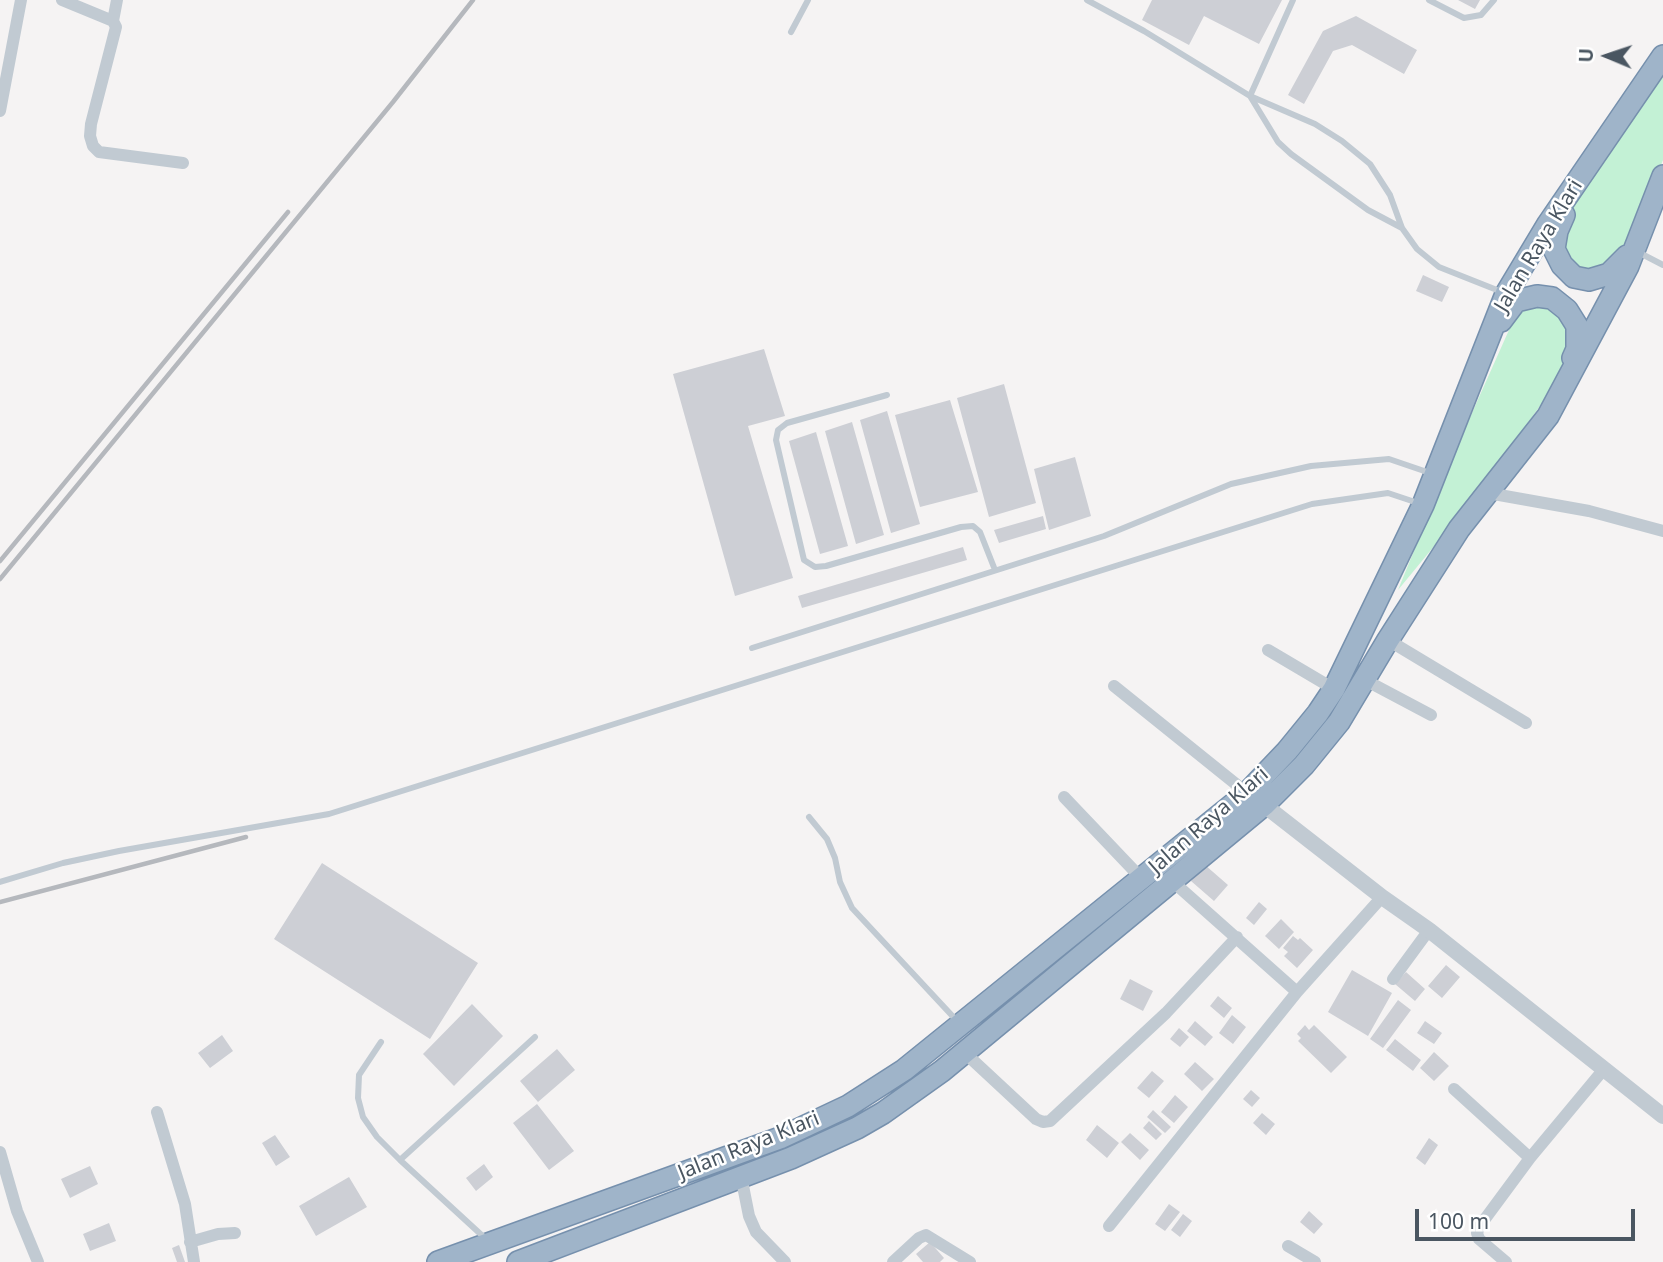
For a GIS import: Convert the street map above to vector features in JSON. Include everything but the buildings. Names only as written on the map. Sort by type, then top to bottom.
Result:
[{"type":"highway","name":"Jalan Raya Klari","points":[[518,1262],[544,1258],[791,1158],[857,1128],[915,1092],[1171,880],[1256,799],[1287,751],[1334,689],[1423,505],[1506,294],[1576,183],[1663,56]]},
{"type":"highway","name":"Jalan Raya Klari","points":[[438,1262],[780,1138],[848,1106],[904,1070],[1142,879],[1256,799],[1313,754],[1339,722],[1460,529],[1548,416],[1628,265],[1663,176]]},
{"type":"highway","points":[[1576,183],[1557,231],[1554,249],[1562,265],[1574,277],[1589,280],[1609,274],[1633,250]]},
{"type":"highway","points":[[1460,409],[1505,314],[1516,301],[1537,296],[1552,298],[1567,310],[1577,326],[1577,349],[1548,416]]},
{"type":"street","points":[[0,111],[21,0]]},
{"type":"street","points":[[62,0],[113,21]]},
{"type":"street","points":[[117,0],[113,21],[116,27],[91,124],[93,146],[99,152],[183,163]]},
{"type":"street","points":[[1488,493],[1589,510],[1663,531]]},
{"type":"street","points":[[1388,640],[1526,723]]},
{"type":"street","points":[[1268,650],[1334,689]]},
{"type":"street","points":[[1365,680],[1431,715]]},
{"type":"street","points":[[1114,686],[1382,897],[1429,930],[1663,1116]]},
{"type":"street","points":[[1064,797],[1142,879]]},
{"type":"street","points":[[1171,880],[1297,992]]},
{"type":"street","points":[[1109,1226],[1297,992],[1382,897]]},
{"type":"street","points":[[1393,979],[1429,930]]},
{"type":"street","points":[[965,1053],[1036,1119],[1050,1121],[1166,1013],[1237,937]]},
{"type":"street","points":[[1506,1262],[1479,1239],[1479,1227],[1530,1158],[1604,1069]]},
{"type":"street","points":[[1454,1089],[1530,1158]]},
{"type":"street","points":[[157,1112],[185,1204],[194,1262]]},
{"type":"street","points":[[0,1152],[17,1211],[38,1262]]},
{"type":"street","points":[[741,1177],[749,1216],[756,1232],[785,1262]]},
{"type":"street","points":[[190,1242],[218,1234],[235,1233]]},
{"type":"street","points":[[893,1262],[926,1235],[970,1262]]},
{"type":"street","points":[[1288,1246],[1315,1262]]},
{"type":"lane","points":[[791,32],[808,0]]},
{"type":"lane","points":[[1087,0],[1250,96],[1284,113],[1315,124],[1342,141],[1370,164],[1390,195],[1402,228],[1417,249],[1439,267],[1506,294]]},
{"type":"lane","points":[[1250,96],[1293,0]]},
{"type":"lane","points":[[1429,0],[1464,18],[1481,15],[1494,0]]},
{"type":"lane","points":[[1250,96],[1278,142],[1291,154],[1368,210],[1402,228]]},
{"type":"lane","points":[[1633,250],[1663,265]]},
{"type":"lane","points":[[887,395],[787,423],[778,430],[776,440],[804,560],[815,567],[826,566],[961,527],[973,526],[980,532],[995,570]]},
{"type":"lane","points":[[752,648],[1104,536],[1231,484],[1311,466],[1389,459],[1435,474]]},
{"type":"lane","points":[[0,883],[62,863],[119,850],[329,814],[1312,504],[1388,493],[1423,505]]},
{"type":"lane","points":[[809,817],[827,839],[835,858],[840,882],[852,908],[961,1025]]},
{"type":"lane","points":[[400,1160],[535,1037]]},
{"type":"lane","points":[[382,1042],[359,1075],[358,1098],[363,1117],[377,1137],[400,1160],[491,1243]]},
{"type":"green space","points":[[1663,74],[1663,160],[1633,240],[1598,270],[1576,270],[1561,249],[1565,218],[1582,186]]},
{"type":"green space","points":[[1545,302],[1568,322],[1571,354],[1542,403],[1482,488],[1398,590],[1451,460],[1517,312]]},
{"type":"railway","points":[[0,579],[393,102],[473,0]]},
{"type":"railway","points":[[0,561],[288,212]]},
{"type":"railway","points":[[0,902],[246,837]]}]
